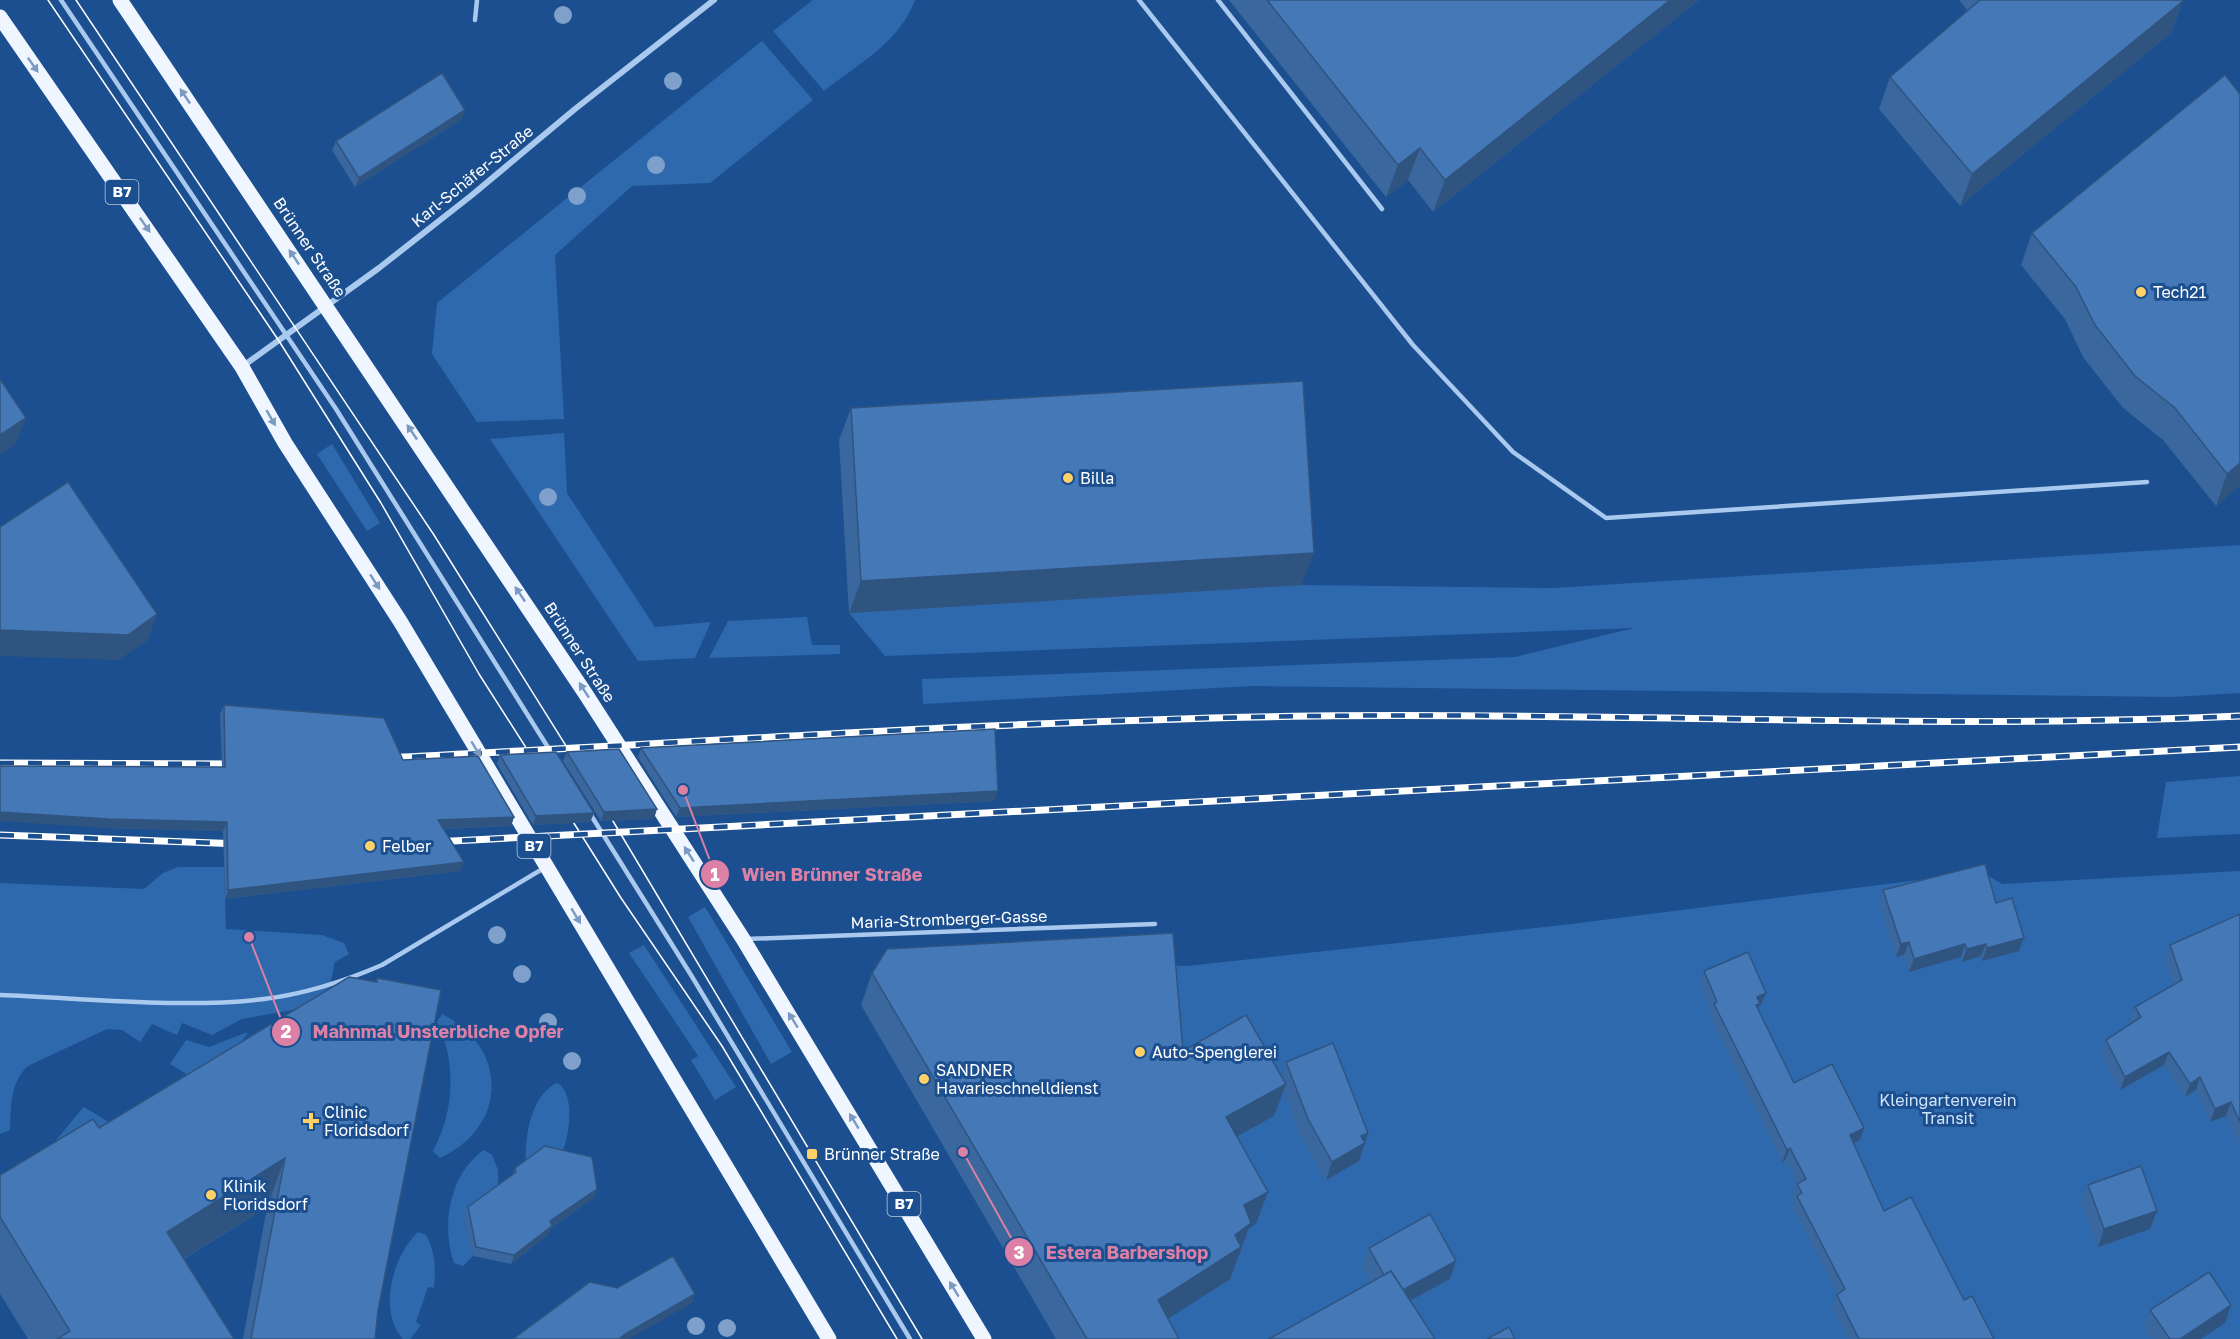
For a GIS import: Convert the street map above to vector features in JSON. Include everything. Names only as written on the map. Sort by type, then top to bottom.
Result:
[{"type":"main road","name":"Brünner Straße","points":[[120,0],[553,642],[743,939],[984,1339]]},
{"type":"main road","name":"B7","points":[[0,17],[242,367],[285,443],[400,621],[829,1339]]},
{"type":"street","name":"Karl-Schäfer-Straße","points":[[242,367],[327,306],[472,195],[575,109],[714,0]]},
{"type":"lane","points":[[61,0],[286,334],[411,526],[559,764]]},
{"type":"lane","points":[[475,20],[477,0]]},
{"type":"lane","points":[[1139,0],[1413,345],[1513,452],[1606,518],[2147,482]]},
{"type":"lane","points":[[1218,0],[1382,208]]},
{"type":"lane","points":[[584,804],[691,975],[910,1339]]},
{"type":"lane","points":[[0,995],[196,1002],[264,999],[294,994],[355,977],[391,961],[546,866]]},
{"type":"lane","name":"Maria-Stromberger-Gasse","points":[[743,939],[1155,924]]},
{"type":"green space","points":[[813,0],[915,0],[899,28],[876,52],[824,91],[773,31]]},
{"type":"green space","points":[[762,41],[813,100],[710,183],[632,186],[555,255],[564,419],[477,422],[432,354],[437,303]]},
{"type":"green space","points":[[564,433],[567,493],[655,627],[711,622],[695,658],[638,661],[490,439]]},
{"type":"green space","points":[[332,444],[380,523],[367,531],[317,454]]},
{"type":"green space","points":[[2240,545],[2240,693],[2173,697],[1252,686],[923,704],[922,679],[1515,657],[1634,628],[885,656],[849,613],[1302,585],[1553,588]]},
{"type":"green space","points":[[807,617],[812,645],[840,645],[840,654],[709,658],[728,621]]},
{"type":"green space","points":[[2240,776],[2240,834],[2157,838],[2166,782]]},
{"type":"green space","points":[[178,867],[224,867],[226,929],[322,935],[344,943],[349,954],[335,962],[326,1004],[242,1019],[212,1035],[182,1023],[177,1035],[152,1024],[140,1042],[122,1030],[107,1029],[28,1066],[22,1072],[15,1087],[11,1104],[10,1130],[0,1134],[0,883],[144,889],[163,873]]},
{"type":"green space","name":"Kleingartenverein Transit","points":[[2240,871],[2240,1339],[1151,1339],[1147,1332],[1230,1279],[1170,1070],[1161,965],[1187,966],[1571,924],[1982,872],[2002,884]]},
{"type":"green space","points":[[705,907],[792,1052],[771,1064],[688,917]]},
{"type":"green space","points":[[644,945],[736,1087],[715,1100],[691,1060],[698,1056],[629,953]]},
{"type":"green space","points":[[442,1014],[464,1028],[480,1046],[489,1066],[492,1087],[488,1108],[478,1127],[462,1144],[440,1158],[433,1151],[445,1120],[450,1087],[448,1054],[437,1022]]},
{"type":"green space","points":[[248,1033],[219,1072],[196,1080],[170,1064],[186,1040],[209,1047]]},
{"type":"green space","points":[[557,1083],[563,1088],[569,1107],[568,1131],[563,1152],[559,1159],[526,1166],[528,1131],[535,1108],[540,1097]]},
{"type":"green space","points":[[84,1107],[130,1135],[43,1156],[81,1110]]},
{"type":"green space","points":[[484,1150],[492,1155],[498,1170],[498,1195],[465,1216],[473,1256],[463,1266],[454,1263],[450,1248],[448,1233],[451,1201],[463,1172]]},
{"type":"green space","points":[[418,1232],[426,1235],[433,1254],[434,1288],[428,1287],[416,1322],[421,1325],[410,1339],[403,1339],[395,1328],[391,1314],[391,1284],[401,1255]]},
{"type":"building","points":[[1267,0],[1670,0],[1445,180],[1420,148],[1398,165]]},
{"type":"building","points":[[1980,0],[2183,1],[1972,174],[1890,77]]},
{"type":"building","points":[[442,73],[465,110],[359,178],[336,141]]},
{"type":"building","name":"Tech21","points":[[2225,75],[2240,94],[2240,463],[2227,474],[2175,408],[2135,376],[2095,325],[2076,287],[2032,233]]},
{"type":"building","points":[[0,379],[26,418],[0,435]]},
{"type":"building","name":"Billa","points":[[1303,381],[1314,553],[861,581],[851,408]]},
{"type":"building","points":[[68,482],[157,614],[128,635],[0,630],[0,527]]},
{"type":"building","points":[[224,705],[384,718],[403,760],[478,756],[514,817],[438,820],[464,862],[228,890],[227,822],[108,819],[0,812],[0,766],[225,767]]},
{"type":"building","points":[[995,729],[998,791],[680,808],[641,748]]},
{"type":"building","points":[[619,749],[657,809],[604,812],[567,752]]},
{"type":"building","points":[[556,752],[594,813],[536,816],[500,755]]},
{"type":"building","points":[[1985,864],[1996,903],[2012,898],[2024,938],[1987,948],[1986,944],[1967,949],[1965,944],[1914,959],[1909,942],[1901,944],[1883,890]]},
{"type":"building","points":[[2240,914],[2240,1122],[2231,1102],[2215,1109],[2200,1077],[2190,1084],[2169,1052],[2125,1077],[2106,1040],[2141,1017],[2135,1007],[2182,980],[2170,945]]},
{"type":"building","points":[[1173,933],[1183,1051],[1246,1015],[1286,1084],[1226,1117],[1268,1192],[1244,1205],[1251,1223],[1235,1235],[1241,1247],[1158,1300],[1179,1339],[1087,1339],[872,973],[887,949]]},
{"type":"building","points":[[1748,952],[1766,993],[1757,997],[1760,1004],[1756,1005],[1794,1083],[1832,1064],[1864,1128],[1850,1135],[1884,1211],[1911,1197],[1964,1300],[1972,1296],[1994,1339],[1859,1339],[1837,1295],[1845,1289],[1797,1196],[1802,1193],[1797,1184],[1806,1179],[1790,1148],[1787,1150],[1714,1004],[1717,1002],[1704,971]]},
{"type":"building","name":"Klinik Floridsdorf","points":[[349,977],[377,982],[377,978],[441,990],[378,1310],[375,1339],[251,1339],[285,1158],[167,1232],[234,1339],[57,1339],[70,1331],[0,1217],[0,1175],[93,1119],[99,1128]]},
{"type":"building","points":[[1333,1043],[1368,1133],[1361,1136],[1365,1143],[1332,1162],[1308,1119],[1286,1062]]},
{"type":"building","points":[[545,1146],[592,1157],[597,1189],[550,1221],[552,1226],[514,1255],[476,1247],[468,1207],[516,1172],[515,1168]]},
{"type":"building","points":[[2141,1166],[2157,1211],[2104,1229],[2088,1185]]},
{"type":"building","points":[[1430,1214],[1456,1261],[1403,1290],[1391,1271],[1384,1275],[1369,1248]]},
{"type":"building","points":[[673,1256],[695,1294],[619,1339],[513,1339],[590,1282],[617,1288]]},
{"type":"building","points":[[1391,1271],[1435,1339],[1269,1339]]},
{"type":"building","points":[[2209,1272],[2231,1305],[2180,1339],[2170,1339],[2150,1310]]},
{"type":"building","points":[[1509,1327],[1515,1339],[1487,1339]]},
{"type":"tram line","points":[[48,0],[279,341],[381,503],[479,674],[539,768]]},
{"type":"tram line","points":[[76,0],[434,535],[578,765]]},
{"type":"tram line","points":[[604,806],[922,1339]]},
{"type":"tram line","points":[[565,809],[621,898],[722,1046],[897,1339]]},
{"type":"railway","points":[[384,758],[966,727],[1199,718],[1432,715],[2009,721],[2240,716]]},
{"type":"railway","points":[[434,842],[2240,747]]},
{"type":"railway","points":[[0,763],[237,764]]},
{"type":"railway","points":[[0,835],[242,844]]},
{"type":"place","name":"Tech21","points":[[2141,292]]},
{"type":"place","name":"Billa","points":[[1068,478]]},
{"type":"place","name":"Wien Brünner Straße","points":[[683,790]]},
{"type":"place","name":"Felber","points":[[370,846]]},
{"type":"place","name":"Mahnmal Unsterbliche Opfer","points":[[249,937]]},
{"type":"place","name":"Auto-Spenglerei","points":[[1140,1052]]},
{"type":"place","name":"SANDNER Havarieschnelldienst","points":[[924,1079]]},
{"type":"place","name":"Clinic Floridsdorf","points":[[311,1121]]},
{"type":"place","name":"Estera Barbershop","points":[[963,1152]]},
{"type":"place","name":"Brünner Straße","points":[[812,1154]]},
{"type":"place","name":"Klinik Floridsdorf","points":[[211,1195]]}]
